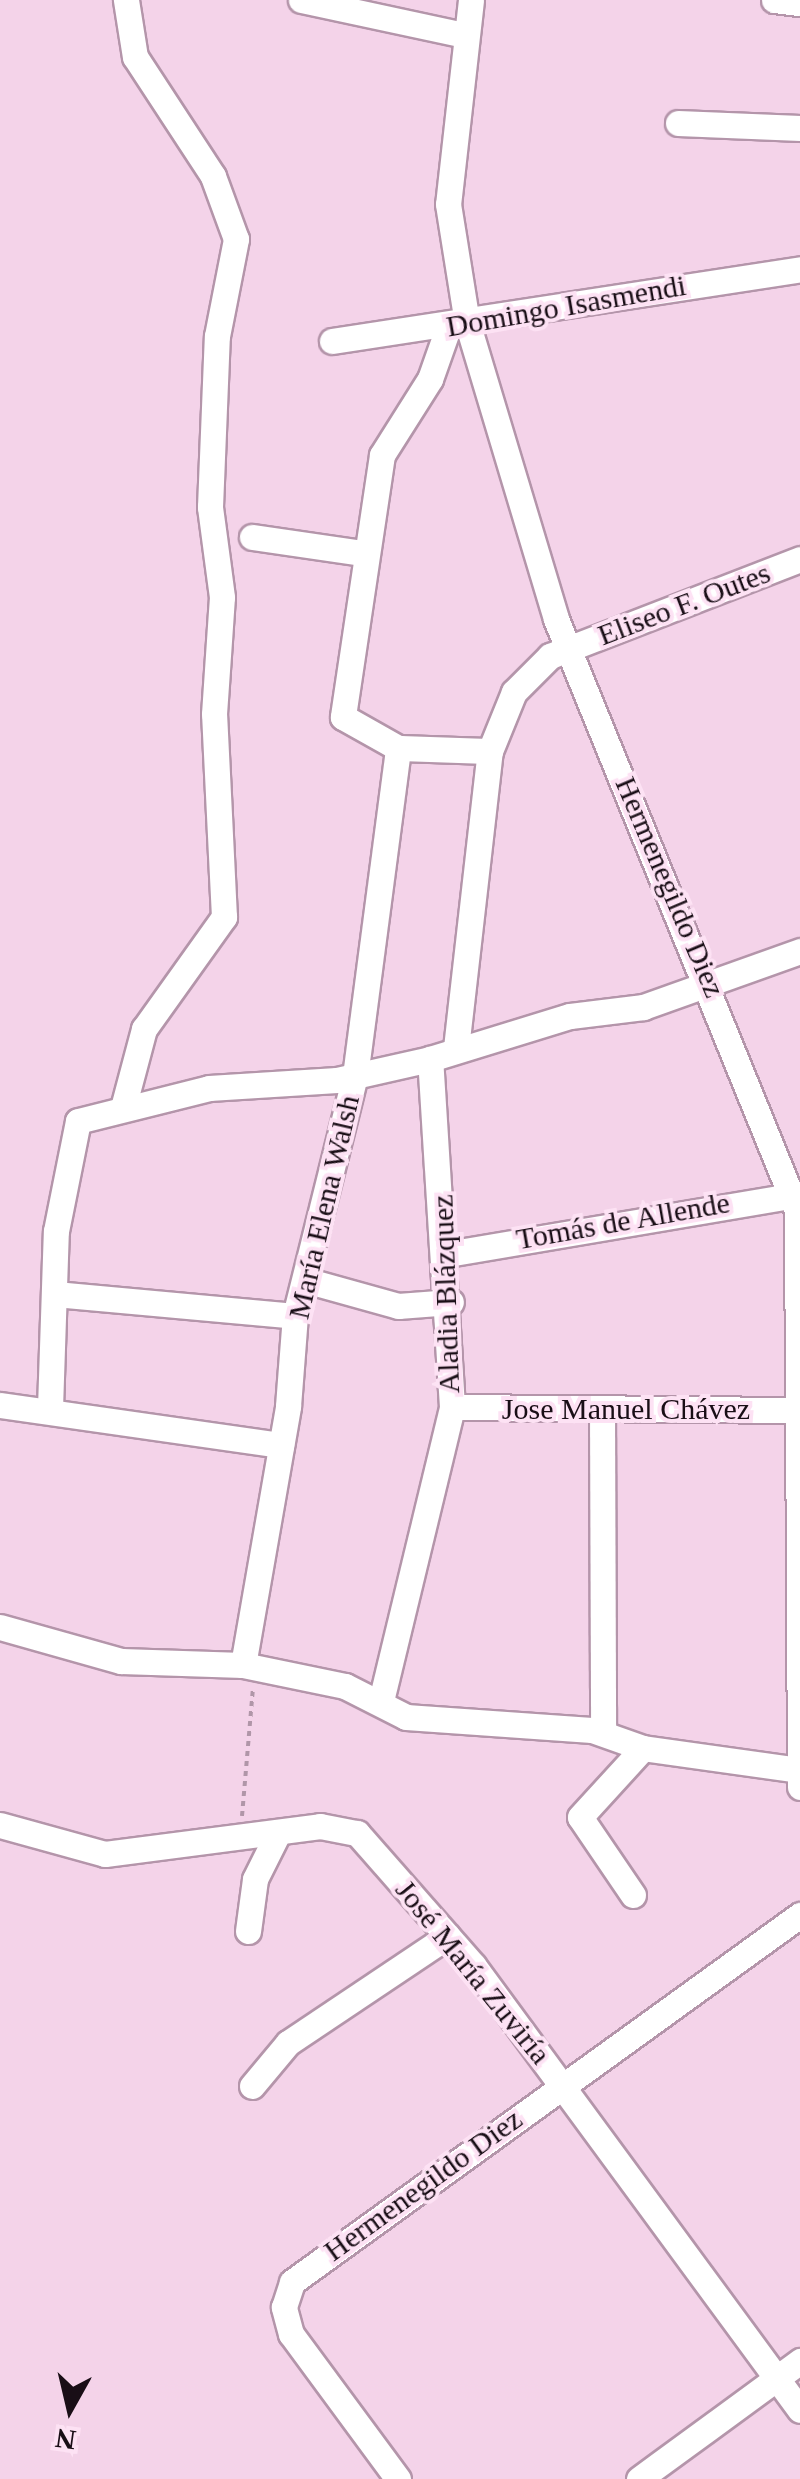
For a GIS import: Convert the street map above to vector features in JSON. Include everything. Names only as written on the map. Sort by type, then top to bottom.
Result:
[{"type":"street","points":[[124,1104],[144,1029],[224,916],[214,714],[222,597],[210,507],[217,336],[236,239],[220,190],[135,57],[126,0]]},
{"type":"street","points":[[301,0],[464,34]]},
{"type":"street","name":"Hermenegildo Diez","points":[[471,0],[464,34],[448,204],[458,325],[568,648],[797,1195],[798,1776]]},
{"type":"street","points":[[774,0],[800,3]]},
{"type":"street","points":[[678,124],[800,128]]},
{"type":"street","name":"Domingo Isasmendi","points":[[332,341],[458,325],[800,268]]},
{"type":"street","points":[[458,325],[430,380],[386,441],[363,553],[343,716],[398,748],[490,751]]},
{"type":"street","points":[[252,537],[363,553]]},
{"type":"street","name":"Eliseo F. Outes","points":[[456,1048],[490,751],[523,680],[568,648],[800,558]]},
{"type":"street","name":"María Elena Walsh","points":[[249,1666],[281,1445],[294,1316],[356,1076],[398,748]]},
{"type":"street","points":[[50,1408],[67,1144],[78,1121],[124,1104],[356,1076],[430,1060],[456,1048],[712,985],[800,951]]},
{"type":"street","name":"Aladia Blázquez","points":[[381,1701],[452,1407],[451,1302],[430,1060]]},
{"type":"street","name":"Tomás de Allende","points":[[446,1254],[797,1195]]},
{"type":"street","points":[[305,1280],[398,1306],[451,1302]]},
{"type":"street","points":[[55,1294],[294,1316]]},
{"type":"street","points":[[0,1405],[50,1408],[281,1445]]},
{"type":"street","name":"Jose Manuel Chávez","points":[[452,1407],[799,1410]]},
{"type":"street","points":[[602,1410],[602,1733]]},
{"type":"street","points":[[0,1627],[121,1661],[249,1666],[381,1701],[406,1717],[602,1733],[643,1748],[798,1776]]},
{"type":"street","points":[[632,1894],[580,1817],[643,1748]]},
{"type":"street","name":"José María Zuviría","points":[[0,1825],[106,1854],[241,1840],[331,1825],[357,1833],[448,1936],[800,2410]]},
{"type":"street","points":[[248,1930],[255,1879],[277,1835]]},
{"type":"street","name":"Hermenegildo Diez","points":[[398,2479],[292,2334],[284,2307],[292,2282],[800,1915]]},
{"type":"street","points":[[252,2086],[288,2043],[448,1936]]},
{"type":"street","points":[[639,2479],[800,2361]]},
{"type":"path","points":[[241,1840],[240,1765],[249,1666]]}]
